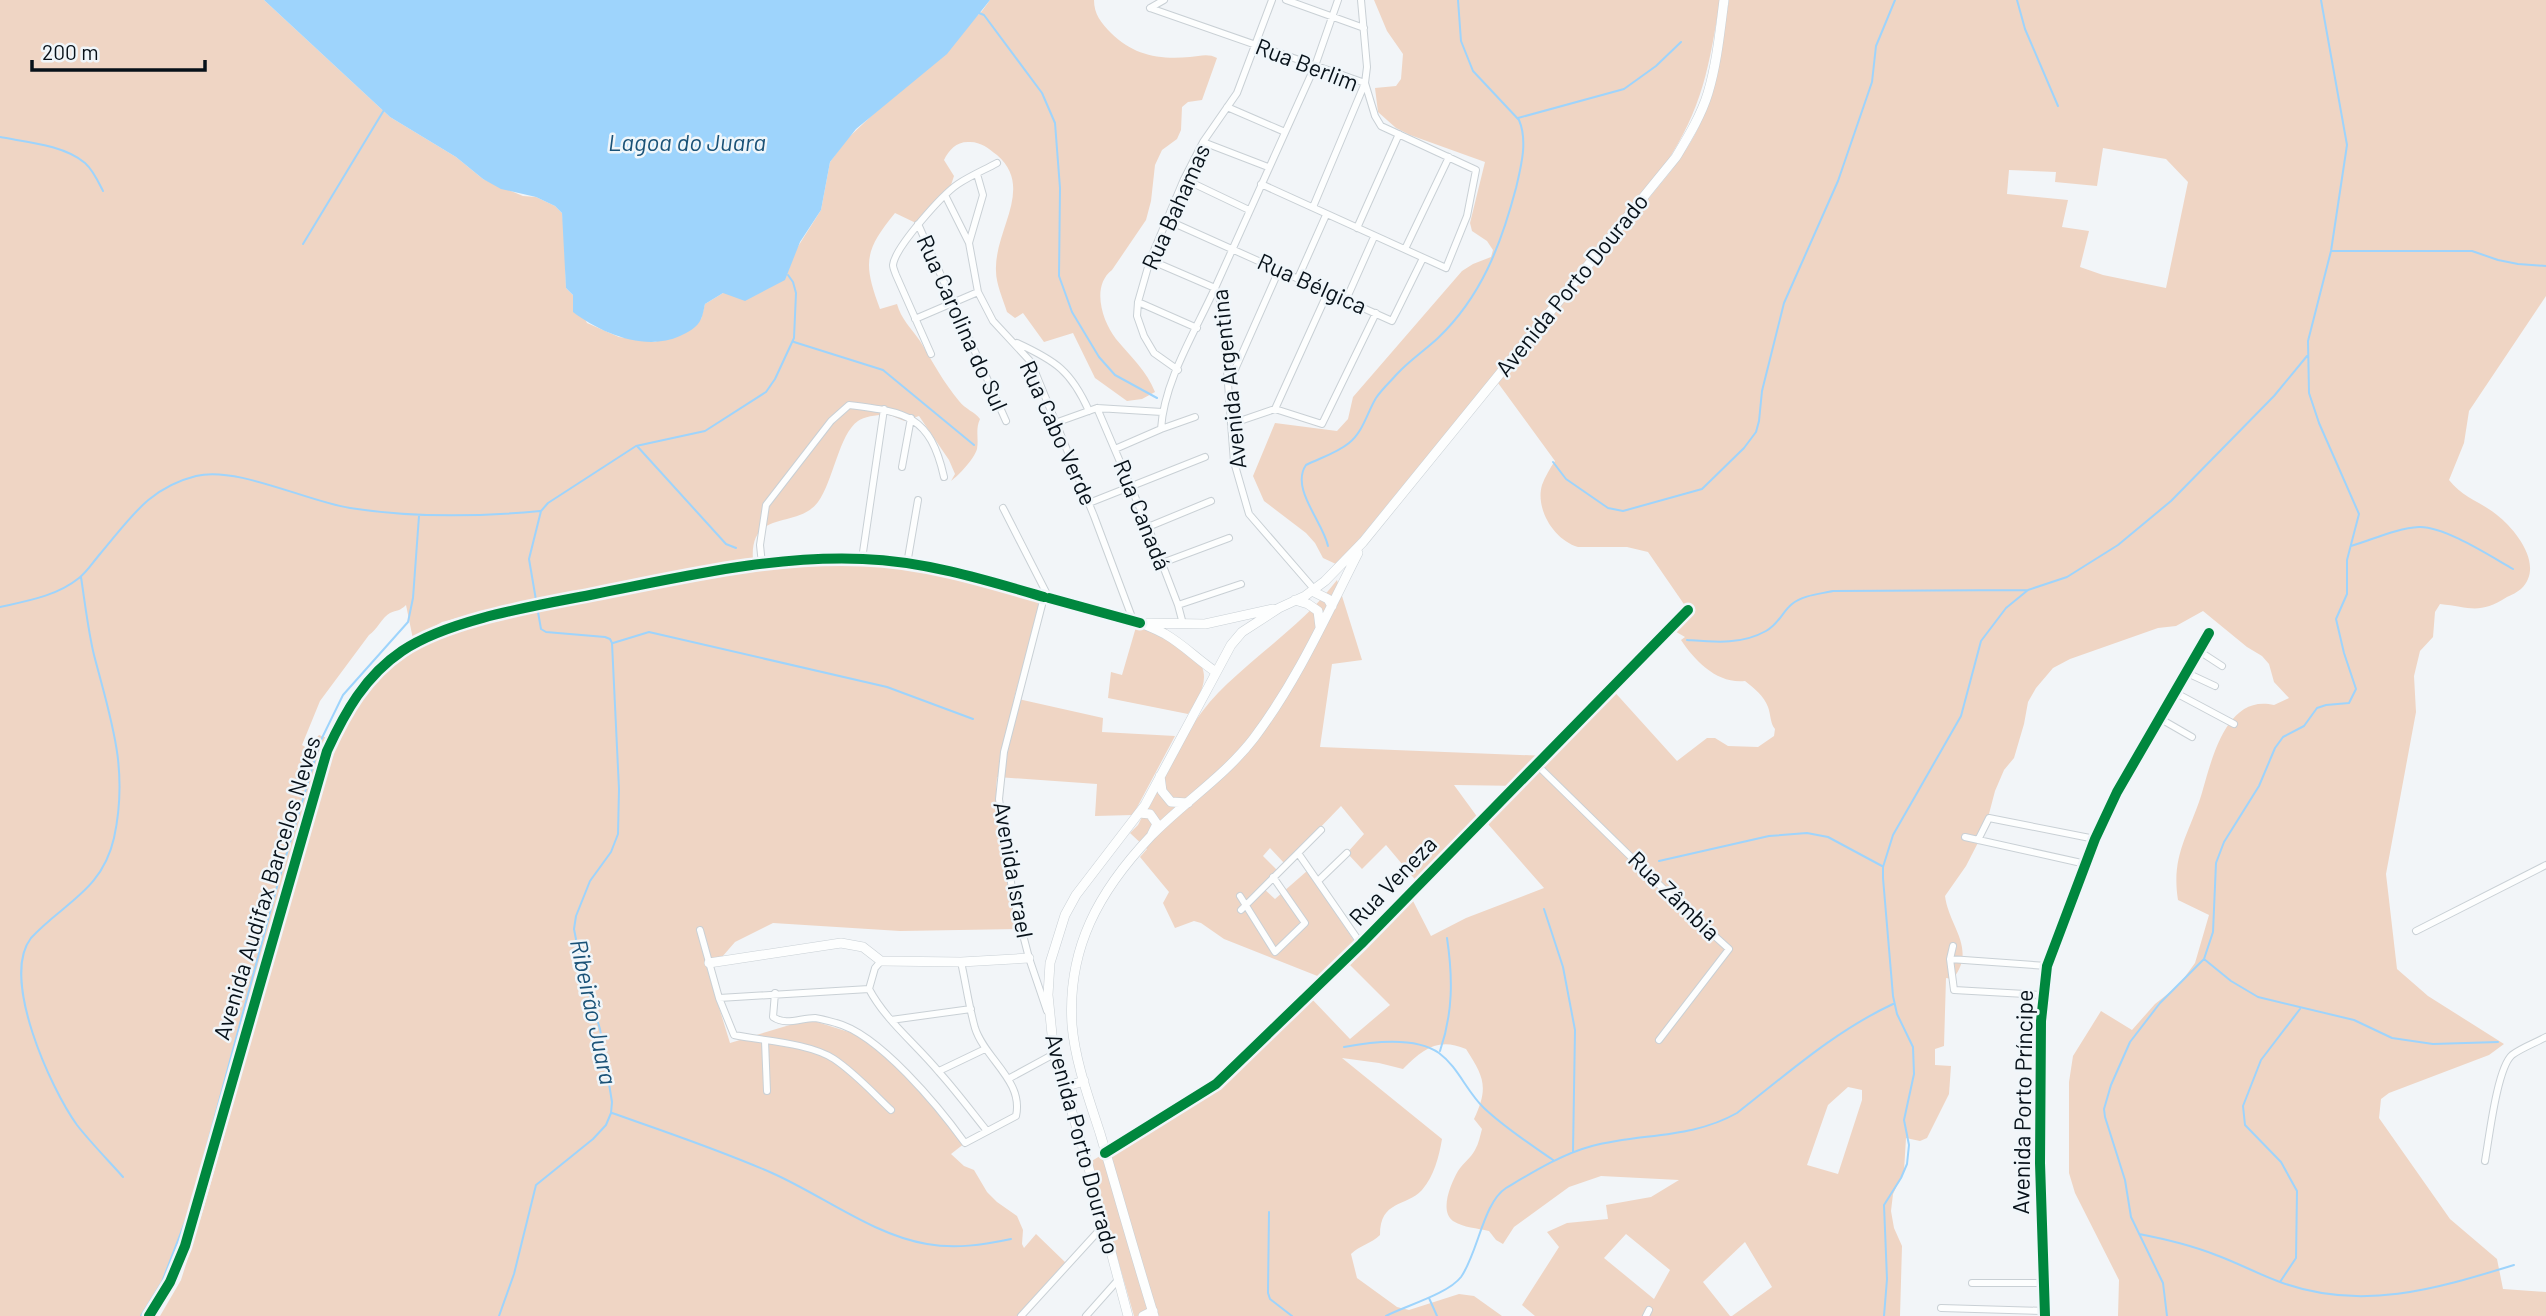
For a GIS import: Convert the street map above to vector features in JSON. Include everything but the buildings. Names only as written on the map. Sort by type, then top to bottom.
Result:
[{"type":"main road","name":"Avenida Porto Dourado","points":[[1129,1316],[1054,1054],[1048,995],[1050,963],[1065,915],[1076,895],[1139,813],[1195,715],[1225,653],[1242,632],[1333,575],[1363,542],[1676,157],[1708,94],[1716,61],[1724,0]]},
{"type":"main road","name":"Avenida Porto Dourado","points":[[1154,1314],[1084,1081],[1072,1027],[1073,977],[1081,939],[1108,887],[1152,836],[1241,754],[1254,738],[1296,674],[1363,542]]},
{"type":"main road","name":"Avenida Audifax Barcelos Neves","points":[[149,1316],[170,1282],[185,1246],[327,751],[339,724],[364,684],[402,650],[470,622],[569,599],[762,564],[816,558],[906,564],[982,579],[1137,621],[1205,624],[1279,608]]},
{"type":"main road","points":[[1313,590],[1328,599],[1332,606]]},
{"type":"main road","points":[[1295,600],[1318,611],[1320,627]]},
{"type":"main road","name":"Avenida Audifax Barcelos Neves","points":[[1137,621],[1183,645],[1216,672]]},
{"type":"main road","name":"Avenida Porto Príncipe","points":[[2045,1313],[2040,1163],[2042,995],[2047,967],[2095,839],[2118,792],[2209,633]]},
{"type":"main road","points":[[1195,715],[1205,690],[1205,665]]},
{"type":"main road","points":[[1160,774],[1162,791],[1171,802],[1188,803]]},
{"type":"main road","points":[[1139,813],[1150,814],[1154,818],[1157,824],[1152,836]]},
{"type":"main road","points":[[709,963],[841,943],[870,951],[881,961],[961,962],[1029,958]]},
{"type":"main road","points":[[1064,1087],[1084,1081]]},
{"type":"main road","points":[[1143,1316],[1154,1314]]},
{"type":"street","name":"Rua Berlim","points":[[1164,0],[1150,8],[1365,83],[1375,116],[1381,125],[1476,170],[1467,216],[1446,268],[1423,258]]},
{"type":"street","name":"Rua Bahamas","points":[[1178,370],[1154,353],[1138,316],[1138,302],[1150,260],[1184,179],[1203,142],[1237,93],[1272,0]]},
{"type":"street","points":[[1286,0],[1364,28]]},
{"type":"street","name":"Avenida Argentina","points":[[1313,590],[1249,514],[1234,462],[1222,305],[1215,288],[1315,66],[1338,0]]},
{"type":"street","points":[[1313,207],[1365,83],[1361,0]]},
{"type":"street","points":[[1227,107],[1285,132]]},
{"type":"street","points":[[1357,228],[1399,134]]},
{"type":"street","points":[[1203,142],[1268,167]]},
{"type":"street","points":[[1405,249],[1449,158]]},
{"type":"street","points":[[931,354],[893,265],[898,251],[918,224],[945,195],[957,185],[997,163]]},
{"type":"street","name":"Rua Cabo Verde","points":[[977,174],[983,195],[969,243],[978,292],[993,321],[1031,362],[1137,621]]},
{"type":"street","points":[[1184,179],[1249,210]]},
{"type":"street","points":[[1261,184],[1423,258]]},
{"type":"street","points":[[945,195],[969,243]]},
{"type":"street","points":[[1298,278],[1326,215]]},
{"type":"street","name":"Rua Bélgica","points":[[1167,220],[1392,321],[1423,258]]},
{"type":"street","name":"Rua Carolina do Sul","points":[[918,224],[1006,421]]},
{"type":"street","points":[[1346,300],[1374,237]]},
{"type":"street","points":[[1150,260],[1215,288],[1178,370],[1163,412],[1161,429]]},
{"type":"street","points":[[1228,385],[1279,270]]},
{"type":"street","points":[[915,319],[978,292]]},
{"type":"street","points":[[1275,409],[1328,292]]},
{"type":"street","points":[[1138,302],[1197,328]]},
{"type":"street","points":[[1231,424],[1275,409],[1322,424],[1376,313]]},
{"type":"street","points":[[1015,342],[1063,368],[1082,394],[1089,411]]},
{"type":"street","points":[[762,564],[760,545],[766,505],[831,421],[849,405],[884,409],[920,424],[940,458],[944,477]]},
{"type":"street","points":[[1055,423],[1097,408],[1163,412]]},
{"type":"street","name":"Rua Canadá","points":[[1097,408],[1148,527],[1183,624]]},
{"type":"street","points":[[862,559],[884,409]]},
{"type":"street","points":[[1115,449],[1195,417]]},
{"type":"street","points":[[902,467],[911,418]]},
{"type":"street","points":[[1089,503],[1205,457]]},
{"type":"street","points":[[906,564],[918,500]]},
{"type":"street","points":[[1148,527],[1211,501]]},
{"type":"street","points":[[1003,508],[1047,597]]},
{"type":"street","points":[[1162,564],[1229,538]]},
{"type":"street","points":[[1178,605],[1241,584]]},
{"type":"street","name":"Avenida Israel","points":[[1047,597],[1004,752],[999,799],[1007,867],[1029,958],[1050,1020]]},
{"type":"street","name":"Rua Veneza","points":[[1105,1153],[1216,1084],[1361,944],[1688,610]]},
{"type":"street","points":[[2199,651],[2222,666]]},
{"type":"street","points":[[2185,673],[2215,686]]},
{"type":"street","points":[[2174,692],[2234,724]]},
{"type":"street","points":[[2159,718],[2192,737]]},
{"type":"street","name":"Rua Zâmbia","points":[[1536,764],[1729,949],[1658,1040]]},
{"type":"street","points":[[1978,840],[1989,818],[2095,839]]},
{"type":"street","points":[[1244,907],[1321,830]]},
{"type":"street","points":[[1965,837],[2086,864]]},
{"type":"street","points":[[1298,852],[1361,944]]},
{"type":"street","points":[[1318,881],[1347,853]]},
{"type":"street","points":[[2416,932],[2546,865]]},
{"type":"street","points":[[1240,896],[1244,907],[1275,952],[1306,923],[1273,877]]},
{"type":"street","points":[[700,930],[719,998],[734,1035],[808,1049],[835,1060],[891,1110]]},
{"type":"street","points":[[1953,946],[1950,959],[1954,990],[2042,995]]},
{"type":"street","points":[[1950,959],[2047,967]]},
{"type":"street","points":[[869,989],[875,968],[881,961]]},
{"type":"street","points":[[775,993],[772,1007],[773,1017],[776,1019],[783,1022],[816,1018],[840,1024],[874,1044],[939,1107],[965,1143],[1016,1116],[1018,1105],[1008,1079],[985,1049],[976,1030],[961,962]]},
{"type":"street","points":[[719,998],[869,989]]},
{"type":"street","points":[[869,989],[891,1020],[939,1071],[987,1131]]},
{"type":"street","points":[[891,1020],[971,1009]]},
{"type":"street","points":[[2485,1161],[2505,1063],[2512,1055],[2546,1037]]},
{"type":"street","points":[[765,1041],[767,1091]]},
{"type":"street","points":[[939,1071],[985,1049]]},
{"type":"street","points":[[1008,1079],[1054,1054]]},
{"type":"street","points":[[1021,1316],[1104,1225]]},
{"type":"street","points":[[1086,1316],[1118,1280]]},
{"type":"street","points":[[1972,1283],[2044,1283]]},
{"type":"street","points":[[1941,1308],[2045,1313]]},
{"type":"shaded area","points":[[0,0],[264,0],[390,117],[456,157],[483,179],[555,206],[562,213],[564,227],[566,288],[573,295],[587,323],[619,337],[655,342],[701,319],[705,304],[797,248],[821,210],[830,162],[847,139],[982,11],[990,0],[1094,0],[1097,14],[1104,26],[1119,40],[1137,51],[1168,58],[1207,55],[1217,58],[1202,100],[1188,102],[1182,107],[1181,130],[1177,139],[1162,150],[1155,165],[1146,220],[1106,277],[1100,294],[1103,313],[1111,332],[1143,370],[1155,392],[1142,399],[1127,401],[1095,378],[1073,333],[1044,342],[1023,313],[1015,318],[1007,312],[996,271],[997,256],[1013,195],[1013,181],[1008,168],[997,155],[976,143],[960,143],[944,160],[954,176],[951,185],[918,224],[895,213],[872,248],[869,268],[880,309],[897,304],[948,387],[961,404],[980,419],[977,449],[966,466],[951,481],[955,474],[949,460],[919,416],[905,421],[889,415],[869,417],[851,427],[818,502],[798,516],[766,526],[754,544],[753,560],[500,607],[442,622],[413,639],[406,605],[387,615],[369,635],[320,701],[302,745],[307,748],[319,735],[327,738],[186,1234],[171,1276],[147,1316],[0,1316]]},
{"type":"shaded area","points":[[1374,0],[1720,0],[1703,86],[1688,124],[1665,165],[1338,565],[1323,558],[1306,533],[1264,501],[1253,476],[1275,423],[1337,431],[1348,419],[1353,397],[1462,271],[1491,257],[1493,250],[1487,241],[1472,231],[1470,223],[1485,162],[1410,135],[1396,128],[1378,112],[1375,88],[1396,86],[1401,79],[1403,54],[1387,31]]},
{"type":"shaded area","points":[[1729,0],[2546,0],[2546,296],[2469,411],[2464,443],[2449,480],[2460,491],[2497,515],[2512,530],[2525,549],[2530,570],[2528,580],[2521,589],[2497,603],[2481,608],[2440,604],[2435,612],[2433,637],[2420,651],[2414,676],[2416,712],[2386,874],[2397,969],[2428,996],[2504,1044],[2489,1055],[2389,1093],[2381,1099],[2379,1118],[2450,1219],[2497,1259],[2503,1289],[2546,1292],[2546,1316],[2118,1316],[2119,1280],[2075,1193],[2069,1173],[2069,1082],[2073,1056],[2101,1011],[2132,1030],[2155,1004],[2179,985],[2195,963],[2209,915],[2178,900],[2177,871],[2182,846],[2210,766],[2223,734],[2243,710],[2257,704],[2274,705],[2289,698],[2274,682],[2269,664],[2262,656],[2203,611],[2176,626],[2158,628],[2070,659],[2053,668],[2028,702],[2014,758],[2004,770],[1995,791],[1985,829],[1966,866],[1945,896],[1962,947],[1960,968],[1953,979],[1946,978],[1944,1046],[1935,1049],[1935,1065],[1951,1066],[1949,1094],[1927,1138],[1920,1141],[1906,1138],[1904,1171],[1893,1194],[1891,1211],[1894,1228],[1902,1246],[1900,1316],[1732,1316],[1772,1287],[1745,1242],[1703,1282],[1730,1316],[1535,1316],[1522,1305],[1559,1247],[1547,1232],[1567,1223],[1608,1219],[1606,1205],[1651,1197],[1679,1180],[1601,1176],[1569,1187],[1514,1227],[1503,1244],[1489,1231],[1453,1221],[1447,1211],[1448,1197],[1458,1171],[1473,1153],[1478,1142],[1482,1129],[1474,1119],[1483,1090],[1477,1067],[1466,1049],[1447,1044],[1431,1047],[1403,1069],[1342,1058],[1442,1139],[1430,1179],[1422,1190],[1389,1210],[1381,1224],[1380,1235],[1351,1254],[1357,1278],[1397,1307],[1409,1310],[1459,1294],[1474,1296],[1502,1316],[1134,1316],[1090,1162],[1227,1080],[1309,996],[1350,1039],[1390,1005],[1350,965],[1411,897],[1431,936],[1466,918],[1544,888],[1488,824],[1523,786],[1454,785],[1481,822],[1418,883],[1386,845],[1362,869],[1347,853],[1364,834],[1341,806],[1285,864],[1270,848],[1263,856],[1277,870],[1263,888],[1275,899],[1307,871],[1357,945],[1325,979],[1224,939],[1201,923],[1194,921],[1175,928],[1163,903],[1169,892],[1140,857],[1147,849],[1130,833],[1138,825],[1187,733],[1212,699],[1298,622],[1337,580],[1362,660],[1332,664],[1320,747],[1547,756],[1611,688],[1677,761],[1707,738],[1715,738],[1728,746],[1758,747],[1774,736],[1775,729],[1768,707],[1758,692],[1745,681],[1725,679],[1708,670],[1681,640],[1685,637],[1671,629],[1688,610],[1648,552],[1627,547],[1578,547],[1554,531],[1544,513],[1541,494],[1543,482],[1555,461],[1498,383],[1687,148],[1700,124],[1710,94]],"holes":[[[2103,148],[2166,159],[2188,182],[2166,288],[2103,275],[2080,267],[2089,231],[2062,227],[2068,200],[2007,194],[2009,170],[2056,172],[2055,182],[2097,186]],[[1848,1087],[1862,1090],[1862,1100],[1838,1174],[1807,1165],[1828,1105]],[[1626,1234],[1670,1270],[1654,1299],[1604,1258]]]},
{"type":"shaded area","points":[[846,562],[916,569],[1041,601],[1014,698],[1103,718],[1102,732],[1175,736],[1133,815],[1095,816],[1097,784],[997,777],[999,834],[1022,929],[900,931],[773,923],[735,942],[722,957],[705,962],[730,1043],[793,1024],[814,1021],[855,1034],[885,1053],[909,1081],[923,1090],[965,1143],[951,1154],[964,1166],[974,1170],[987,1192],[1017,1216],[1023,1230],[1024,1248],[1036,1234],[1066,1263],[1020,1316],[160,1316],[181,1280],[204,1207],[329,762],[352,706],[374,681],[402,655],[445,630],[502,615],[723,575],[744,566],[786,568]]},
{"type":"shaded area","points":[[1136,627],[1172,642],[1191,655],[1202,667],[1203,686],[1188,714],[1108,698],[1111,672],[1122,675]]},
{"type":"water","name":"Lagoa do Juara","points":[[264,0],[990,0],[947,54],[856,129],[830,162],[821,210],[800,242],[785,280],[745,301],[723,293],[705,304],[701,319],[692,329],[680,336],[652,342],[610,333],[573,312],[573,295],[566,288],[562,213],[555,206],[536,197],[501,189],[483,179],[456,157],[390,117]]},
{"type":"waterway","points":[[1328,546],[1302,484],[1306,465],[1339,450],[1354,439],[1381,391],[1438,338],[1466,305],[1478,288],[1496,250],[1518,180],[1522,163],[1522,128],[1519,120],[1473,71],[1461,41],[1458,0]]},
{"type":"waterway","points":[[1553,462],[1566,479],[1608,508],[1623,511],[1702,489],[1744,448],[1756,432],[1762,391],[1784,303],[1838,181],[1872,82],[1876,46],[1895,0]]},
{"type":"waterway","points":[[2017,0],[2025,29],[2058,106]]},
{"type":"waterway","points":[[2167,1316],[2163,1283],[2131,1217],[2125,1180],[2105,1117],[2104,1109],[2111,1085],[2130,1042],[2160,1003],[2204,959],[2213,932],[2216,863],[2224,842],[2259,786],[2275,748],[2283,737],[2304,726],[2317,708],[2349,703],[2356,689],[2336,619],[2347,594],[2347,560],[2359,514],[2319,423],[2309,393],[2308,341],[2331,251],[2347,145],[2321,0]]},
{"type":"waterway","points":[[979,13],[984,15],[1042,93],[1055,123],[1060,188],[1059,276],[1072,312],[1099,357],[1115,375],[1157,398]]},
{"type":"waterway","points":[[1518,118],[1624,89],[1656,66],[1681,42]]},
{"type":"waterway","points":[[303,244],[384,110]]},
{"type":"waterway","points":[[0,137],[67,152],[85,163],[103,191]]},
{"type":"waterway","points":[[2332,251],[2472,251],[2498,260],[2546,266]]},
{"type":"waterway","name":"Ribeirão Juara","points":[[536,600],[529,559],[541,511],[548,503],[636,446],[705,431],[766,392],[794,338],[796,293],[788,275]]},
{"type":"waterway","points":[[794,342],[883,370],[974,445]]},
{"type":"waterway","points":[[1687,640],[1727,642],[1747,639],[1770,628],[1796,601],[1833,591],[2028,590],[2067,577],[2118,545],[2171,501],[2274,396],[2307,356]]},
{"type":"waterway","points":[[637,446],[726,544],[736,548]]},
{"type":"waterway","points":[[0,607],[41,597],[70,584],[85,573],[141,506],[165,488],[196,476],[231,476],[332,504],[398,514],[445,516],[540,511]]},
{"type":"waterway","points":[[141,1316],[162,1282],[190,1209],[278,883],[320,742],[343,695],[408,622],[413,598],[419,516]]},
{"type":"waterway","points":[[2351,546],[2402,530],[2429,528],[2467,543],[2513,569]]},
{"type":"waterway","points":[[81,577],[92,646],[116,745],[120,789],[118,813],[114,838],[100,871],[80,895],[31,938],[23,956],[21,979],[33,1033],[54,1086],[77,1125],[123,1177]]},
{"type":"waterway","points":[[1884,1316],[1887,1279],[1884,1205],[1907,1164],[1909,1145],[1904,1120],[1914,1074],[1913,1047],[1897,1014],[1893,996],[1883,867],[1893,835],[1961,716],[1981,641],[2006,608],[2028,590]]},
{"type":"waterway","name":"Ribeirão Juara","points":[[499,1316],[514,1274],[536,1185],[593,1139],[606,1125],[612,1102],[600,1029],[582,970],[574,929],[576,916],[590,881],[611,852],[618,834],[619,789],[612,643],[605,637],[546,632],[541,629],[538,612]]},
{"type":"waterway","points":[[613,643],[649,632],[887,687],[973,719]]},
{"type":"waterway","points":[[1659,861],[1769,836],[1807,833],[1828,837],[1882,866]]},
{"type":"waterway","points":[[1544,909],[1563,967],[1575,1030],[1573,1152]]},
{"type":"waterway","points":[[1440,1051],[1451,995],[1447,938]]},
{"type":"waterway","points":[[2204,959],[2231,981],[2258,997],[2354,1020],[2392,1038],[2433,1044],[2498,1042]]},
{"type":"waterway","points":[[1386,1316],[1437,1294],[1461,1277],[1486,1216],[1498,1195],[1506,1188],[1581,1149],[1702,1127],[1737,1113],[1831,1040],[1893,1004]]},
{"type":"waterway","points":[[2280,1282],[2296,1258],[2297,1191],[2281,1162],[2245,1125],[2243,1106],[2261,1060],[2300,1009]]},
{"type":"waterway","points":[[1344,1047],[1379,1042],[1405,1042],[1439,1053],[1452,1065],[1484,1108],[1553,1160]]},
{"type":"waterway","points":[[612,1113],[752,1165],[791,1182],[867,1223],[907,1239],[927,1244],[959,1246],[1011,1239]]},
{"type":"waterway","points":[[1269,1212],[1268,1293],[1270,1299],[1292,1316]]},
{"type":"waterway","points":[[2139,1234],[2207,1251],[2280,1282],[2310,1291],[2339,1295],[2398,1294],[2456,1282],[2514,1265]]},
{"type":"waterway","points":[[1429,1298],[1437,1316]]},
{"type":"cycle path","points":[[149,1316],[170,1282],[185,1246],[327,751],[357,696],[389,661],[421,640],[444,630],[495,615],[694,574],[795,560],[863,559],[909,563],[955,572],[1044,597]]},
{"type":"cycle path","points":[[1049,598],[1140,623]]},
{"type":"cycle path","points":[[1105,1153],[1216,1084],[1361,944],[1688,610]]},
{"type":"cycle path","points":[[2045,1316],[2040,1163],[2041,1021],[2047,966],[2095,839],[2117,792],[2209,633]]}]
